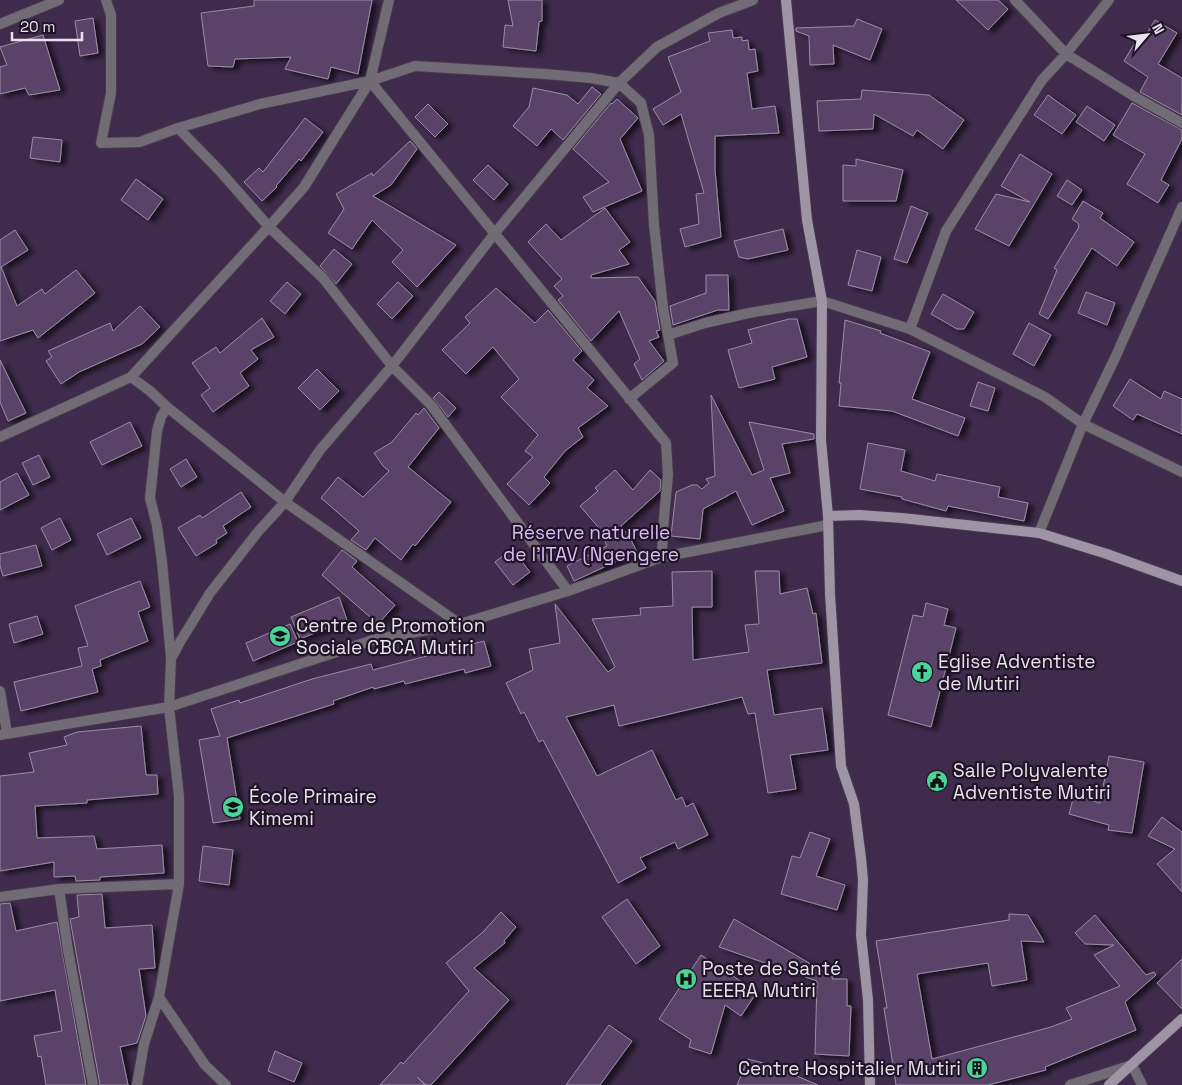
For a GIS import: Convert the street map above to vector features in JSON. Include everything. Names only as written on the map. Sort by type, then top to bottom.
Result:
[{"type":"street","points":[[0,24],[59,0]]},
{"type":"street","points":[[106,0],[110,15],[111,93],[101,143],[140,142],[178,128],[260,104],[370,81],[415,66],[545,74],[591,78],[619,83],[642,103],[649,135],[655,234],[663,308],[673,363],[629,399]]},
{"type":"street","points":[[0,437],[131,377],[304,187],[370,81],[389,0]]},
{"type":"street","points":[[172,659],[180,642],[210,594],[285,502],[320,450],[392,366],[495,233],[619,83],[657,47],[719,13],[753,0]]},
{"type":"street","points":[[786,0],[807,220],[822,302],[821,440],[828,520],[830,594],[841,766],[854,804],[863,880],[861,935],[868,1000],[870,1085]]},
{"type":"street","points":[[1015,0],[1066,54],[1137,98],[1182,123]]},
{"type":"street","points":[[910,329],[946,230],[1042,80],[1066,54],[1109,0]]},
{"type":"street","points":[[370,81],[666,443],[668,475],[662,557]]},
{"type":"street","points":[[178,128],[269,226],[323,278],[392,366],[431,405],[568,591]]},
{"type":"street","points":[[1039,533],[1083,424],[1115,358],[1182,207]]},
{"type":"street","points":[[668,336],[705,323],[749,313],[822,302],[910,329],[1045,397],[1083,424],[1182,472]]},
{"type":"street","points":[[131,377],[285,502],[460,624]]},
{"type":"street","points":[[137,1085],[144,1044],[159,997],[179,884],[180,796],[169,707],[172,659],[159,535],[150,498],[157,431],[161,417],[167,407]]},
{"type":"street","points":[[0,691],[4,734],[169,707],[373,640],[460,624],[568,591],[662,557],[828,520],[859,515],[1039,533],[1107,554],[1182,581]]},
{"type":"street","points":[[0,897],[59,889],[179,884]]},
{"type":"street","points":[[59,889],[68,950],[93,1085]]},
{"type":"street","points":[[159,997],[205,1065],[226,1085]]},
{"type":"street","points":[[1109,1085],[1182,1019]]},
{"type":"street","points":[[1070,1085],[1132,1065]]},
{"type":"street","points":[[1132,1065],[1142,1085]]},
{"type":"green space","name":"Réserve naturelle de l'ITAV (Ngengere","points":[[0,0],[1182,0],[1182,1085],[0,1085]]},
{"type":"building","points":[[254,0],[372,0],[358,74],[331,67],[328,79],[285,69],[291,57],[235,59],[233,67],[208,66],[201,13],[254,6]]},
{"type":"building","points":[[508,0],[542,0],[542,21],[539,22],[536,51],[503,47],[505,25],[513,26]]},
{"type":"building","points":[[956,0],[998,0],[1008,9],[988,30]]},
{"type":"building","points":[[93,18],[98,53],[80,56],[75,21]]},
{"type":"building","points":[[857,19],[882,29],[870,60],[833,45],[834,64],[810,65],[809,36],[796,31],[796,28],[854,26]]},
{"type":"building","points":[[1155,20],[1177,33],[1158,64],[1182,78],[1182,115],[1140,92],[1148,77],[1124,61],[1136,41],[1141,43]]},
{"type":"building","points":[[732,30],[733,38],[742,37],[742,41],[748,40],[749,50],[755,49],[758,71],[747,73],[752,109],[775,106],[779,133],[715,136],[715,170],[721,237],[685,247],[680,229],[699,224],[696,194],[704,193],[681,114],[663,125],[653,109],[681,92],[668,57],[710,41],[708,33]]},
{"type":"building","points":[[43,35],[60,90],[29,95],[25,88],[0,94],[0,67],[7,65],[0,47]]},
{"type":"building","points":[[592,87],[601,94],[563,140],[551,129],[537,146],[513,126],[529,107],[533,88],[567,95],[578,104]]},
{"type":"building","points":[[862,90],[929,95],[964,120],[943,149],[917,130],[913,136],[874,114],[873,129],[819,131],[817,101],[861,99]]},
{"type":"building","points":[[1048,95],[1076,115],[1062,134],[1034,115]]},
{"type":"building","points":[[617,99],[638,118],[620,139],[642,191],[593,212],[583,197],[609,182],[573,149],[611,103]]},
{"type":"building","points":[[1132,103],[1182,130],[1182,139],[1161,180],[1169,185],[1158,203],[1127,184],[1145,154],[1113,135]]},
{"type":"building","points":[[428,104],[448,124],[435,137],[415,117]]},
{"type":"building","points":[[1087,106],[1115,125],[1104,141],[1076,122]]},
{"type":"building","points":[[305,118],[323,132],[301,161],[299,159],[277,187],[262,201],[244,182],[259,168],[263,172]]},
{"type":"building","points":[[33,137],[62,140],[60,162],[30,158]]},
{"type":"building","points":[[410,141],[417,149],[391,185],[373,196],[456,245],[417,287],[392,262],[403,250],[372,220],[352,249],[328,233],[344,209],[336,194],[372,173],[373,176]]},
{"type":"building","points":[[1020,154],[1052,174],[1009,246],[975,229],[996,194],[1030,202],[1001,186]]},
{"type":"building","points":[[856,159],[903,170],[896,201],[843,201],[843,165],[856,166]]},
{"type":"building","points":[[488,165],[508,184],[494,200],[473,180]]},
{"type":"building","points":[[136,179],[163,199],[148,220],[121,200]]},
{"type":"building","points":[[1067,180],[1082,190],[1072,205],[1057,196]]},
{"type":"building","points":[[1083,201],[1103,213],[1100,218],[1134,242],[1117,266],[1092,248],[1048,319],[1039,314],[1057,270],[1054,268],[1079,227],[1079,224],[1072,219]]},
{"type":"building","points":[[911,206],[928,213],[907,263],[894,259]]},
{"type":"building","points":[[605,208],[630,242],[619,250],[629,264],[591,275],[591,278],[638,277],[655,301],[660,330],[656,331],[659,337],[649,341],[664,361],[642,380],[634,364],[640,359],[619,311],[591,341],[558,300],[563,296],[554,286],[562,279],[528,242],[546,224],[561,240]]},
{"type":"building","points":[[783,229],[788,250],[748,259],[739,257],[734,241]]},
{"type":"building","points":[[15,230],[28,250],[1,267],[17,306],[42,289],[45,294],[76,270],[95,293],[38,338],[33,330],[0,341],[0,240]]},
{"type":"building","points":[[334,249],[352,264],[336,284],[320,266]]},
{"type":"building","points":[[857,250],[881,257],[872,291],[848,285]]},
{"type":"building","points":[[706,275],[728,275],[729,310],[718,310],[673,325],[670,306],[706,293]]},
{"type":"building","points":[[287,282],[301,294],[285,314],[270,301]]},
{"type":"building","points":[[398,282],[413,296],[392,319],[377,304]]},
{"type":"building","points":[[496,288],[535,323],[548,310],[582,351],[573,360],[594,380],[587,388],[608,406],[578,428],[583,437],[565,451],[544,477],[550,483],[529,505],[507,484],[533,457],[525,451],[538,435],[501,397],[519,379],[493,347],[466,374],[442,350],[470,323],[465,317]]},
{"type":"building","points":[[1086,292],[1115,303],[1107,325],[1078,313]]},
{"type":"building","points":[[943,294],[974,312],[964,329],[957,329],[931,314]]},
{"type":"building","points":[[140,306],[160,327],[142,344],[79,372],[61,384],[46,361],[52,357],[48,351],[110,323],[113,331]]},
{"type":"building","points":[[262,318],[274,337],[251,350],[258,359],[240,373],[249,386],[213,412],[201,395],[210,388],[192,363],[216,347],[220,353]]},
{"type":"building","points":[[789,319],[797,319],[807,357],[772,367],[775,379],[739,388],[728,350],[752,343],[748,330]]},
{"type":"building","points":[[845,320],[881,331],[880,333],[930,352],[912,399],[965,418],[958,436],[892,411],[839,406],[841,383],[839,383]]},
{"type":"building","points":[[1029,323],[1051,335],[1034,366],[1013,354]]},
{"type":"building","points":[[0,360],[26,413],[8,421],[0,402]]},
{"type":"building","points":[[317,369],[339,391],[320,410],[298,388]]},
{"type":"building","points":[[1130,379],[1161,399],[1164,391],[1182,399],[1182,434],[1137,414],[1133,420],[1113,406]]},
{"type":"building","points":[[978,382],[995,388],[988,411],[970,406]]},
{"type":"building","points":[[439,392],[456,408],[448,417],[433,398]]},
{"type":"building","points":[[711,395],[752,475],[764,470],[749,422],[814,434],[814,439],[782,444],[790,473],[770,478],[784,511],[752,525],[736,491],[703,509],[700,539],[671,536],[676,492],[692,485],[697,485],[702,489],[709,483],[706,479],[715,476]]},
{"type":"building","points":[[424,408],[439,428],[408,467],[451,502],[401,560],[375,538],[366,550],[351,540],[359,531],[321,498],[338,477],[363,497],[389,471],[374,453],[392,442],[416,413],[418,415]]},
{"type":"building","points":[[130,422],[142,446],[102,465],[90,442]]},
{"type":"building","points":[[868,443],[905,450],[901,471],[935,481],[937,474],[1000,487],[998,497],[1028,503],[1024,521],[948,506],[946,511],[902,499],[902,497],[860,489]]},
{"type":"building","points":[[39,455],[50,477],[33,485],[22,463]]},
{"type":"building","points":[[186,459],[197,477],[181,487],[170,469]]},
{"type":"building","points":[[615,470],[633,490],[650,470],[661,480],[660,491],[621,526],[629,536],[637,552],[574,581],[567,566],[607,546],[599,528],[580,506],[598,491],[595,488]]},
{"type":"building","points":[[17,473],[29,495],[0,510],[0,482]]},
{"type":"building","points":[[241,492],[251,507],[223,526],[227,533],[216,540],[217,543],[196,556],[178,528],[200,515],[202,518]]},
{"type":"building","points":[[60,518],[71,540],[52,550],[41,528]]},
{"type":"building","points":[[131,518],[141,538],[107,555],[97,534]]},
{"type":"building","points":[[36,545],[42,566],[3,576],[0,566],[0,554]]},
{"type":"building","points":[[512,549],[530,572],[513,585],[495,562]]},
{"type":"building","points":[[342,550],[357,561],[352,567],[395,605],[378,624],[322,575]]},
{"type":"building","points":[[712,571],[712,607],[692,607],[693,660],[749,652],[745,625],[759,624],[755,571],[779,571],[780,594],[807,588],[813,614],[816,613],[822,663],[767,670],[774,715],[822,708],[828,750],[790,755],[796,789],[768,793],[755,713],[748,714],[742,697],[619,726],[614,705],[566,717],[597,776],[652,750],[676,800],[682,797],[686,807],[693,803],[708,835],[678,849],[675,842],[640,858],[646,868],[618,883],[543,740],[539,742],[524,712],[521,714],[506,683],[533,670],[529,649],[560,643],[555,604],[608,672],[615,667],[592,619],[641,615],[640,608],[673,606],[672,572]]},
{"type":"building","points":[[140,581],[150,607],[138,612],[148,641],[100,660],[101,666],[92,669],[98,692],[21,711],[14,682],[82,666],[78,648],[88,646],[75,606]]},
{"type":"building","points":[[339,597],[347,620],[300,639],[291,617]]},
{"type":"building","name":"Eglise Adventiste de Mutiri","points":[[926,603],[948,609],[944,625],[956,628],[931,727],[888,715],[913,615],[923,617]]},
{"type":"building","points":[[37,616],[43,634],[14,643],[9,624]]},
{"type":"building","points":[[290,624],[298,642],[253,661],[246,643]]},
{"type":"building","points":[[484,641],[491,666],[465,673],[464,669],[405,684],[404,681],[374,689],[373,687],[333,701],[334,704],[227,738],[240,819],[213,823],[199,740],[220,736],[211,709],[239,700],[240,703],[312,679],[371,664],[373,670]]},
{"type":"building","points":[[141,726],[146,775],[157,775],[158,794],[87,800],[87,803],[35,806],[37,838],[94,836],[97,849],[162,845],[164,873],[100,877],[100,880],[76,881],[75,876],[54,877],[54,862],[0,871],[0,776],[34,772],[29,753],[67,745],[64,737],[77,732]]},
{"type":"building","points":[[1109,756],[1144,762],[1132,833],[1108,830],[1109,825],[1069,814],[1074,795],[1100,803]]},
{"type":"building","points":[[1162,817],[1182,832],[1182,892],[1157,864],[1175,849],[1148,836]]},
{"type":"building","points":[[810,832],[830,839],[816,876],[845,885],[837,910],[781,894],[792,856],[800,858]]},
{"type":"building","points":[[203,846],[233,850],[229,885],[199,881]]},
{"type":"building","points":[[102,894],[105,928],[152,925],[155,968],[139,969],[146,1016],[137,1043],[120,1047],[128,1085],[100,1085],[70,919],[79,917],[77,895]]},
{"type":"building","points":[[627,899],[660,946],[636,964],[602,917]]},
{"type":"building","points":[[10,903],[16,931],[57,922],[86,1085],[46,1085],[41,1056],[38,1057],[34,1036],[62,1031],[55,990],[0,1001],[0,904]]},
{"type":"building","points":[[501,912],[516,927],[504,941],[505,943],[474,968],[509,1000],[431,1085],[426,1085],[417,1077],[425,1085],[380,1085],[401,1062],[403,1064],[469,991],[446,963],[483,932]]},
{"type":"building","points":[[1009,914],[1028,915],[1044,942],[1021,941],[1027,980],[992,986],[988,963],[917,974],[932,1059],[1051,1027],[1072,1019],[1066,1008],[1120,986],[1094,955],[1114,945],[1085,944],[1075,933],[1095,915],[1146,975],[1154,972],[1156,975],[1125,1002],[1136,1030],[1045,1067],[1046,1070],[988,1085],[896,1085],[884,1008],[887,1008],[876,941],[1009,920]]},
{"type":"building","points":[[734,919],[833,977],[832,979],[847,979],[847,1006],[851,1006],[849,1056],[815,1054],[817,981],[719,947]]},
{"type":"building","points":[[701,955],[757,992],[741,1016],[725,1005],[711,1054],[689,1047],[691,1040],[659,1019]]},
{"type":"building","points":[[1182,959],[1182,1009],[1157,983]]},
{"type":"building","points":[[609,1025],[632,1041],[600,1085],[566,1085]]},
{"type":"building","points":[[275,1051],[302,1063],[294,1082],[268,1071]]},
{"type":"building","points":[[748,1059],[771,1065],[818,1085],[737,1085]]},
{"type":"place","name":"Centre de Promotion Sociale CBCA Mutiri","points":[[280,636]]},
{"type":"place","name":"Eglise Adventiste de Mutiri","points":[[922,672]]},
{"type":"place","name":"Salle Polyvalente Adventiste Mutiri","points":[[937,781]]},
{"type":"place","name":"École Primaire Kimemi","points":[[233,807]]},
{"type":"place","name":"Poste de Santé EEERA Mutiri","points":[[686,979]]},
{"type":"place","name":"Centre Hospitalier Mutiri","points":[[977,1068]]}]
